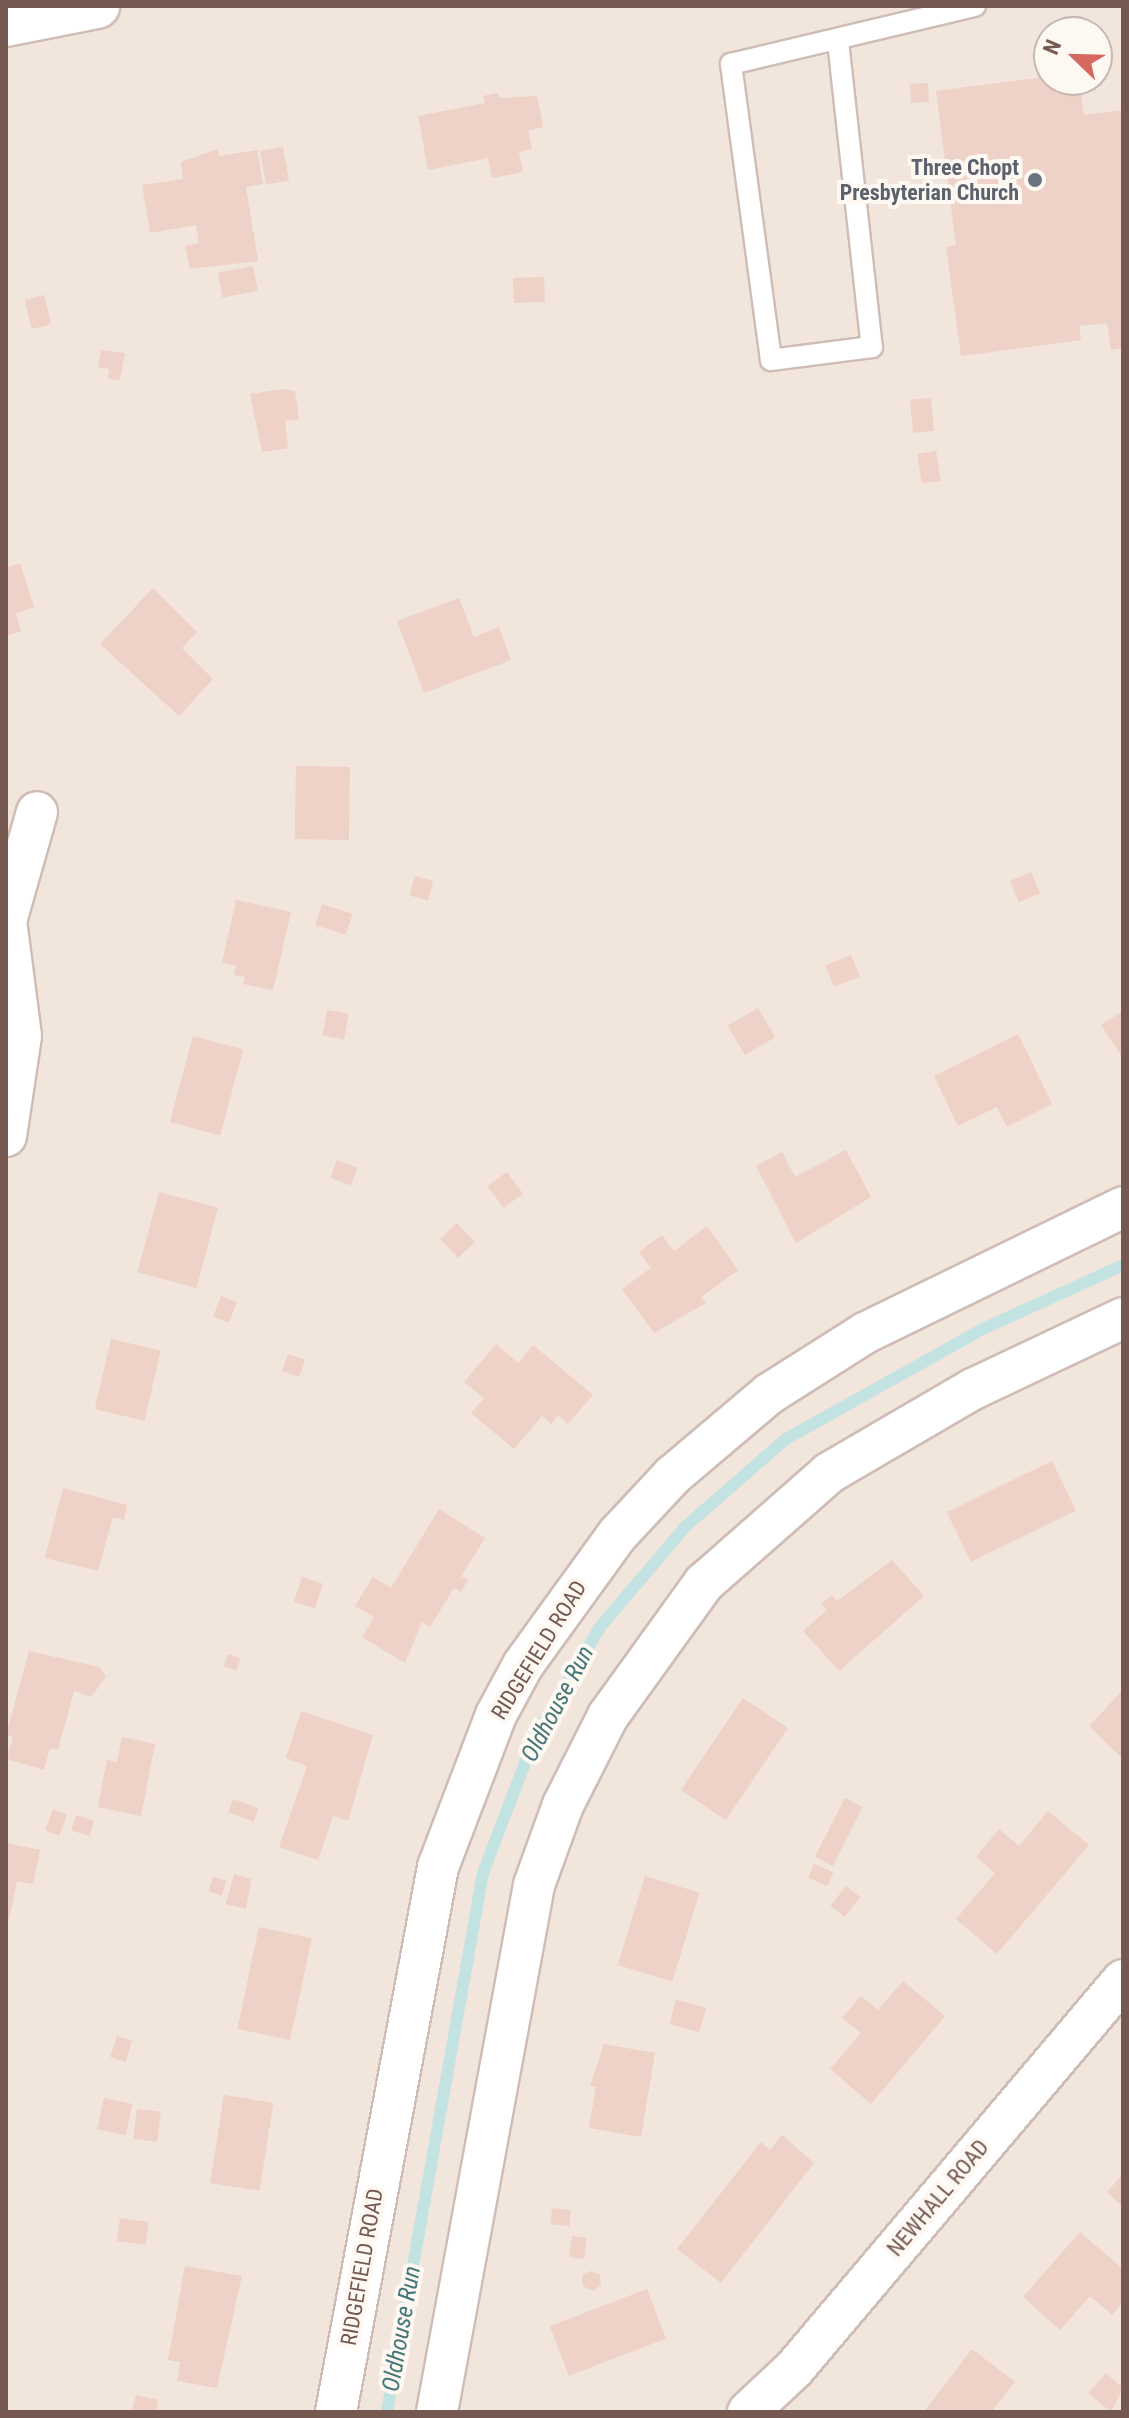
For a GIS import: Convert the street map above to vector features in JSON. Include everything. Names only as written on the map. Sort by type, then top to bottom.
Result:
[{"type":"main road","points":[[6,24],[97,6]]},
{"type":"street","points":[[6,1136],[21,1036],[6,921],[37,812]]},
{"type":"street","name":"RIDGEFIELD ROAD","points":[[336,2412],[438,1867],[496,1715],[532,1653],[618,1534],[673,1475],[769,1394],[865,1333],[1123,1207]]},
{"type":"street","points":[[437,2412],[534,1885],[563,1805],[608,1716],[704,1583],[829,1473],[973,1389],[1123,1318]]},
{"type":"street","name":"NEWHALL ROAD","points":[[748,2412],[794,2369],[1123,1980]]},
{"type":"lane","points":[[838,41],[872,347],[771,360],[731,64],[975,6]]},
{"type":"shaded area","points":[[6,6],[1123,6],[1123,2412],[6,2412]]},
{"type":"building","name":"Three Chopt Presbyterian Church","points":[[1033,79],[1033,96],[1081,96],[1084,115],[1123,110],[1123,348],[1111,350],[1107,323],[1079,326],[1081,340],[961,356],[946,247],[956,245],[936,91]]},
{"type":"building","points":[[928,83],[929,102],[911,103],[910,84]]},
{"type":"building","points":[[498,93],[500,98],[537,96],[543,127],[528,130],[532,149],[519,152],[523,172],[492,178],[488,158],[428,170],[418,116],[485,103],[483,96]]},
{"type":"building","points":[[283,147],[289,180],[266,184],[260,151]]},
{"type":"building","points":[[218,149],[219,156],[257,150],[263,184],[246,187],[258,261],[190,269],[185,246],[199,243],[196,225],[150,233],[142,185],[183,179],[181,162]]},
{"type":"building","points":[[253,266],[258,291],[222,297],[218,273]]},
{"type":"building","points":[[544,277],[545,302],[514,303],[513,278]]},
{"type":"building","points":[[44,295],[51,324],[32,329],[25,300]]},
{"type":"building","points":[[101,350],[125,353],[120,380],[108,379],[109,369],[98,367]]},
{"type":"building","points":[[282,389],[295,391],[299,419],[285,421],[288,448],[262,452],[250,394]]},
{"type":"building","points":[[931,398],[934,431],[913,433],[910,400]]},
{"type":"building","points":[[936,451],[941,481],[922,484],[917,454]]},
{"type":"building","points":[[20,563],[34,607],[16,614],[21,631],[6,636],[6,568]]},
{"type":"building","points":[[153,588],[197,632],[182,648],[213,679],[179,716],[100,644]]},
{"type":"building","points":[[459,598],[474,637],[499,627],[511,660],[424,693],[397,621]]},
{"type":"building","points":[[296,766],[350,767],[349,840],[295,839]]},
{"type":"building","points":[[1031,872],[1040,893],[1019,902],[1010,881]]},
{"type":"building","points":[[415,876],[433,881],[428,900],[409,895]]},
{"type":"building","points":[[236,900],[291,912],[273,990],[243,984],[245,977],[234,975],[236,966],[222,963]]},
{"type":"building","points":[[322,904],[352,914],[346,935],[315,925]]},
{"type":"building","points":[[851,955],[860,976],[834,987],[825,966]]},
{"type":"building","points":[[758,1008],[775,1037],[745,1055],[728,1026]]},
{"type":"building","points":[[327,1010],[349,1014],[344,1039],[322,1036]]},
{"type":"building","points":[[1123,1011],[1123,1058],[1101,1025]]},
{"type":"building","points":[[1018,1034],[1052,1104],[1007,1127],[997,1107],[958,1126],[934,1076]]},
{"type":"building","points":[[193,1036],[243,1049],[220,1135],[170,1122]]},
{"type":"building","points":[[846,1150],[871,1197],[796,1243],[756,1166],[782,1152],[795,1177]]},
{"type":"building","points":[[337,1160],[358,1168],[351,1186],[330,1178]]},
{"type":"building","points":[[507,1172],[523,1194],[503,1208],[488,1186]]},
{"type":"building","points":[[159,1192],[218,1208],[196,1288],[138,1272]]},
{"type":"building","points":[[457,1223],[475,1242],[458,1258],[440,1239]]},
{"type":"building","points":[[707,1226],[738,1270],[701,1297],[706,1303],[654,1333],[622,1289],[651,1268],[639,1252],[662,1235],[674,1251]]},
{"type":"building","points":[[221,1296],[237,1302],[229,1323],[213,1317]]},
{"type":"building","points":[[111,1339],[161,1350],[144,1421],[95,1409]]},
{"type":"building","points":[[496,1344],[518,1363],[533,1345],[593,1395],[568,1424],[558,1415],[551,1424],[542,1416],[514,1449],[471,1413],[484,1398],[464,1382]]},
{"type":"building","points":[[288,1354],[305,1360],[299,1377],[282,1371]]},
{"type":"building","points":[[1052,1461],[1076,1510],[971,1562],[947,1512]]},
{"type":"building","points":[[63,1488],[127,1505],[124,1520],[113,1517],[98,1571],[45,1558]]},
{"type":"building","points":[[439,1509],[485,1538],[461,1576],[468,1580],[461,1592],[454,1588],[430,1627],[422,1622],[405,1663],[362,1637],[374,1617],[355,1606],[373,1577],[391,1588]]},
{"type":"building","points":[[892,1560],[924,1596],[839,1671],[803,1631],[827,1610],[821,1604],[832,1595],[837,1601]]},
{"type":"building","points":[[302,1577],[323,1584],[315,1609],[294,1602]]},
{"type":"building","points":[[29,1651],[99,1667],[106,1677],[91,1697],[74,1691],[58,1750],[50,1748],[44,1770],[7,1759],[13,1737],[6,1735]]},
{"type":"building","points":[[228,1654],[240,1658],[236,1670],[224,1666]]},
{"type":"building","points":[[1123,1690],[1123,1759],[1089,1726]]},
{"type":"building","points":[[743,1698],[788,1728],[726,1820],[681,1790]]},
{"type":"building","points":[[301,1711],[373,1735],[348,1821],[333,1816],[318,1860],[279,1847],[307,1766],[286,1758]]},
{"type":"building","points":[[122,1737],[155,1744],[141,1816],[98,1807],[107,1760],[117,1762]]},
{"type":"building","points":[[845,1798],[863,1807],[833,1866],[815,1857]]},
{"type":"building","points":[[233,1799],[258,1808],[254,1821],[228,1812]]},
{"type":"building","points":[[53,1809],[67,1814],[59,1836],[45,1831]]},
{"type":"building","points":[[1048,1811],[1089,1845],[997,1954],[956,1919],[995,1873],[976,1857],[999,1829],[1019,1846]]},
{"type":"building","points":[[76,1815],[94,1821],[89,1836],[71,1830]]},
{"type":"building","points":[[6,1843],[40,1850],[33,1884],[17,1881],[7,1928]]},
{"type":"building","points":[[814,1864],[833,1872],[827,1886],[808,1878]]},
{"type":"building","points":[[234,1874],[251,1879],[246,1909],[226,1904]]},
{"type":"building","points":[[645,1876],[700,1893],[672,1982],[618,1965]]},
{"type":"building","points":[[213,1877],[226,1881],[222,1895],[209,1891]]},
{"type":"building","points":[[846,1886],[860,1897],[845,1917],[831,1906]]},
{"type":"building","points":[[259,1927],[312,1938],[290,2040],[237,2029]]},
{"type":"building","points":[[903,1981],[945,2016],[871,2104],[830,2069],[861,2033],[842,2018],[861,1996],[878,2010]]},
{"type":"building","points":[[676,2000],[706,2008],[699,2032],[670,2024]]},
{"type":"building","points":[[117,2036],[132,2041],[125,2062],[110,2057]]},
{"type":"building","points":[[604,2044],[655,2053],[641,2137],[589,2128],[596,2087],[590,2086]]},
{"type":"building","points":[[224,2095],[273,2103],[259,2191],[210,2183]]},
{"type":"building","points":[[104,2098],[132,2104],[126,2135],[97,2129]]},
{"type":"building","points":[[137,2109],[161,2112],[157,2142],[133,2139]]},
{"type":"building","points":[[782,2135],[814,2163],[721,2283],[677,2249],[761,2142],[770,2150]]},
{"type":"building","points":[[1123,2174],[1123,2207],[1107,2192]]},
{"type":"building","points":[[552,2208],[571,2210],[569,2226],[550,2224]]},
{"type":"building","points":[[120,2218],[149,2222],[146,2245],[117,2241]]},
{"type":"building","points":[[1080,2232],[1123,2269],[1123,2302],[1112,2315],[1090,2296],[1060,2330],[1023,2297]]},
{"type":"building","points":[[572,2236],[587,2238],[584,2259],[569,2257]]},
{"type":"building","points":[[185,2266],[242,2276],[217,2388],[177,2381],[180,2362],[168,2360]]},
{"type":"building","points":[[591,2271],[600,2275],[601,2285],[593,2291],[583,2286],[582,2276]]},
{"type":"building","points":[[647,2289],[666,2338],[569,2376],[550,2326]]},
{"type":"building","points":[[972,2349],[1015,2382],[991,2412],[924,2412]]},
{"type":"building","points":[[1106,2373],[1123,2388],[1111,2412],[1088,2393]]},
{"type":"building","points":[[136,2395],[158,2400],[156,2412],[132,2412]]},
{"type":"waterway","name":"Oldhouse Run","points":[[387,2412],[483,1873],[535,1737],[600,1627],[685,1527],[786,1439],[985,1328],[1123,1265]]},
{"type":"place","name":"Three Chopt Presbyterian Church","points":[[1035,180]]}]
